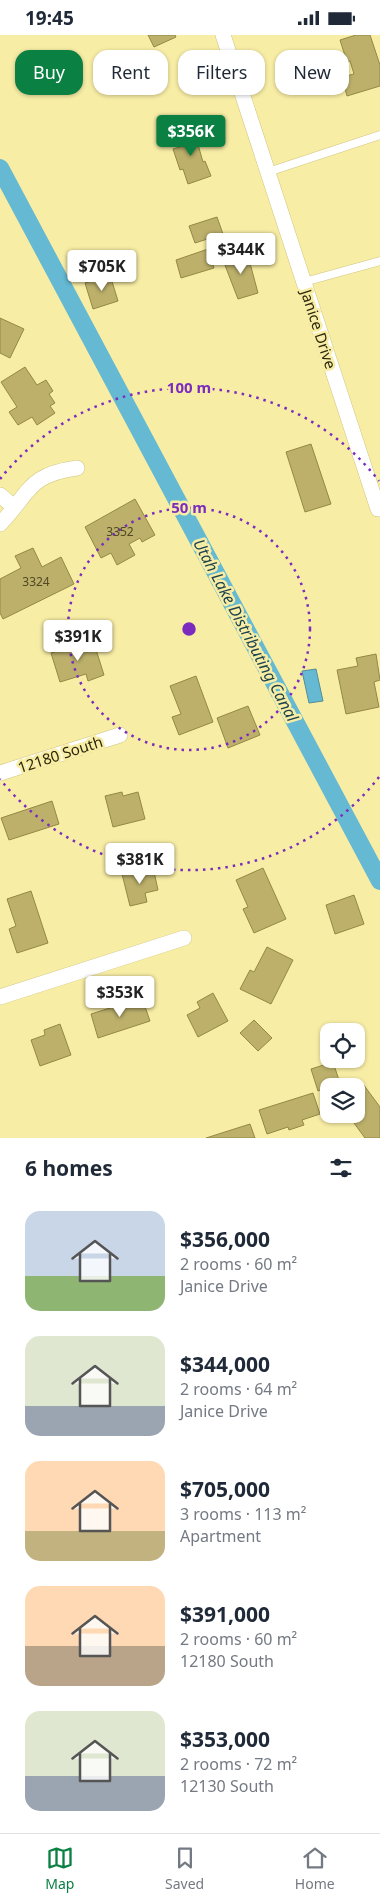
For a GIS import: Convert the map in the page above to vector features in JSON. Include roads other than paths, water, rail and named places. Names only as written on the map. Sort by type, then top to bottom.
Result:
[{"type":"street","name":"Janice Drive","points":[[223,35],[378,509]]},
{"type":"street","points":[[0,523],[38,479],[57,471],[77,468]]},
{"type":"street","points":[[0,495],[14,507]]},
{"type":"street","name":"12180 South","points":[[0,773],[120,735]]},
{"type":"street","points":[[0,997],[184,938]]},
{"type":"lane","points":[[268,172],[380,135]]},
{"type":"lane","points":[[304,282],[380,261]]},
{"type":"water","points":[[316,669],[323,701],[309,703],[302,671]]},
{"type":"waterway","name":"Utah Lake Distributing Canal","points":[[0,168],[380,881]]}]
